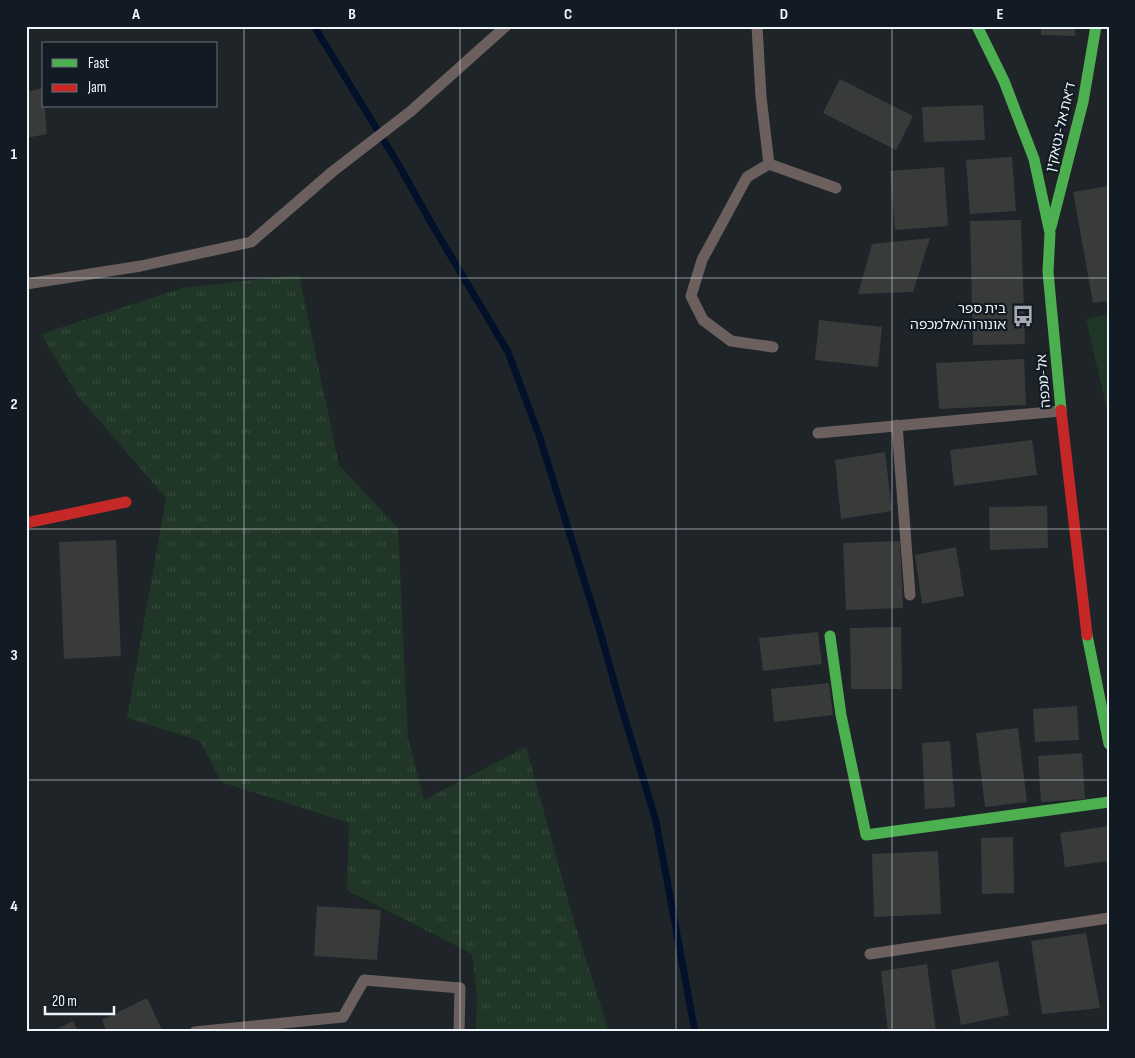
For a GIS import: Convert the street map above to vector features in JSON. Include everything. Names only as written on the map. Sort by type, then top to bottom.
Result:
[{"type":"street","name":"אל-מכפה","points":[[977,26],[1004,81],[1034,159],[1050,233],[1048,272],[1061,410],[1088,647],[1109,744]]},
{"type":"street","name":"ד'את אל-נטאקין","points":[[1050,233],[1076,135],[1096,26]]},
{"type":"street","points":[[26,522],[36,522],[126,502]]},
{"type":"street","points":[[830,636],[841,715],[866,835],[1109,802]]},
{"type":"lane","points":[[26,284],[141,266],[250,242],[332,172],[411,111],[506,26]]},
{"type":"lane","points":[[757,26],[761,96],[768,164]]},
{"type":"lane","points":[[768,164],[836,188]]},
{"type":"lane","points":[[768,164],[747,177],[702,260],[691,296],[703,320],[731,341],[773,347]]},
{"type":"lane","points":[[818,433],[1061,410]]},
{"type":"lane","points":[[897,425],[910,595]]},
{"type":"lane","points":[[870,954],[1109,918]]},
{"type":"lane","points":[[195,1032],[343,1016],[364,980],[460,988],[459,1032]]},
{"type":"green space","points":[[299,275],[339,465],[398,528],[408,738],[424,800],[526,747],[575,925],[609,1032],[476,1032],[477,994],[472,954],[347,890],[349,823],[221,782],[200,741],[127,718],[166,498],[78,396],[41,334],[182,288]]},
{"type":"green space","points":[[1109,314],[1109,418],[1086,319]]},
{"type":"building","points":[[1041,26],[1075,26],[1075,36],[1041,35]]},
{"type":"building","points":[[840,79],[913,116],[896,150],[823,113]]},
{"type":"building","points":[[42,88],[42,108],[45,108],[47,134],[26,138],[26,92]]},
{"type":"building","points":[[983,105],[985,140],[924,142],[922,107]]},
{"type":"building","points":[[1012,157],[1016,211],[970,214],[966,160]]},
{"type":"building","points":[[944,167],[948,226],[895,230],[890,171]]},
{"type":"building","points":[[1109,186],[1109,301],[1093,303],[1073,192]]},
{"type":"building","points":[[1021,220],[1025,344],[973,345],[970,221]]},
{"type":"building","points":[[930,238],[913,292],[858,294],[872,244]]},
{"type":"building","points":[[819,320],[882,327],[878,367],[815,360]]},
{"type":"building","points":[[1024,359],[1026,405],[939,409],[936,363]]},
{"type":"building","points":[[1032,440],[1037,475],[954,486],[950,450]]},
{"type":"building","points":[[885,452],[892,511],[841,519],[835,460]]},
{"type":"building","points":[[1047,506],[1048,548],[990,550],[989,507]]},
{"type":"building","points":[[116,540],[121,656],[64,659],[59,542]]},
{"type":"building","points":[[900,541],[903,608],[846,610],[843,543]]},
{"type":"building","points":[[956,547],[964,596],[922,604],[915,555]]},
{"type":"building","points":[[901,627],[902,689],[851,689],[850,628]]},
{"type":"building","points":[[818,632],[822,664],[763,671],[759,638]]},
{"type":"building","points":[[829,683],[833,715],[774,722],[771,689]]},
{"type":"building","points":[[1077,706],[1079,740],[1035,742],[1033,709]]},
{"type":"building","points":[[1018,728],[1027,802],[985,807],[976,733]]},
{"type":"building","points":[[950,741],[955,807],[925,809],[922,743]]},
{"type":"building","points":[[1082,753],[1085,799],[1041,802],[1038,756]]},
{"type":"building","points":[[1109,826],[1109,861],[1065,867],[1060,833]]},
{"type":"building","points":[[1013,837],[1014,893],[982,894],[981,838]]},
{"type":"building","points":[[938,851],[941,914],[874,917],[872,854]]},
{"type":"building","points":[[317,906],[381,910],[377,960],[314,956]]},
{"type":"building","points":[[1086,933],[1100,1008],[1042,1014],[1031,941]]},
{"type":"building","points":[[998,961],[1009,1015],[961,1025],[951,970]]},
{"type":"building","points":[[927,964],[936,1032],[888,1032],[881,971]]},
{"type":"building","points":[[147,998],[163,1032],[107,1032],[102,1020]]},
{"type":"building","points":[[73,1021],[78,1032],[51,1032]]},
{"type":"waterway","points":[[314,26],[400,167],[508,352],[539,435],[656,821],[695,1032]]},
{"type":"traffic: fast","points":[[977,26],[1004,81],[1034,159],[1050,233],[1048,272],[1061,410]]},
{"type":"traffic: fast","points":[[1051,227],[1083,102],[1096,26]]},
{"type":"traffic: fast","points":[[1087,635],[1109,744]]},
{"type":"traffic: fast","points":[[830,636],[841,715],[866,835],[1109,802]]},
{"type":"traffic: jam","points":[[1061,410],[1087,635]]},
{"type":"traffic: jam","points":[[26,523],[126,502]]},
{"type":"place","name":"בית ספר אונורוה/אלמכפה","points":[[1023,316]]}]
